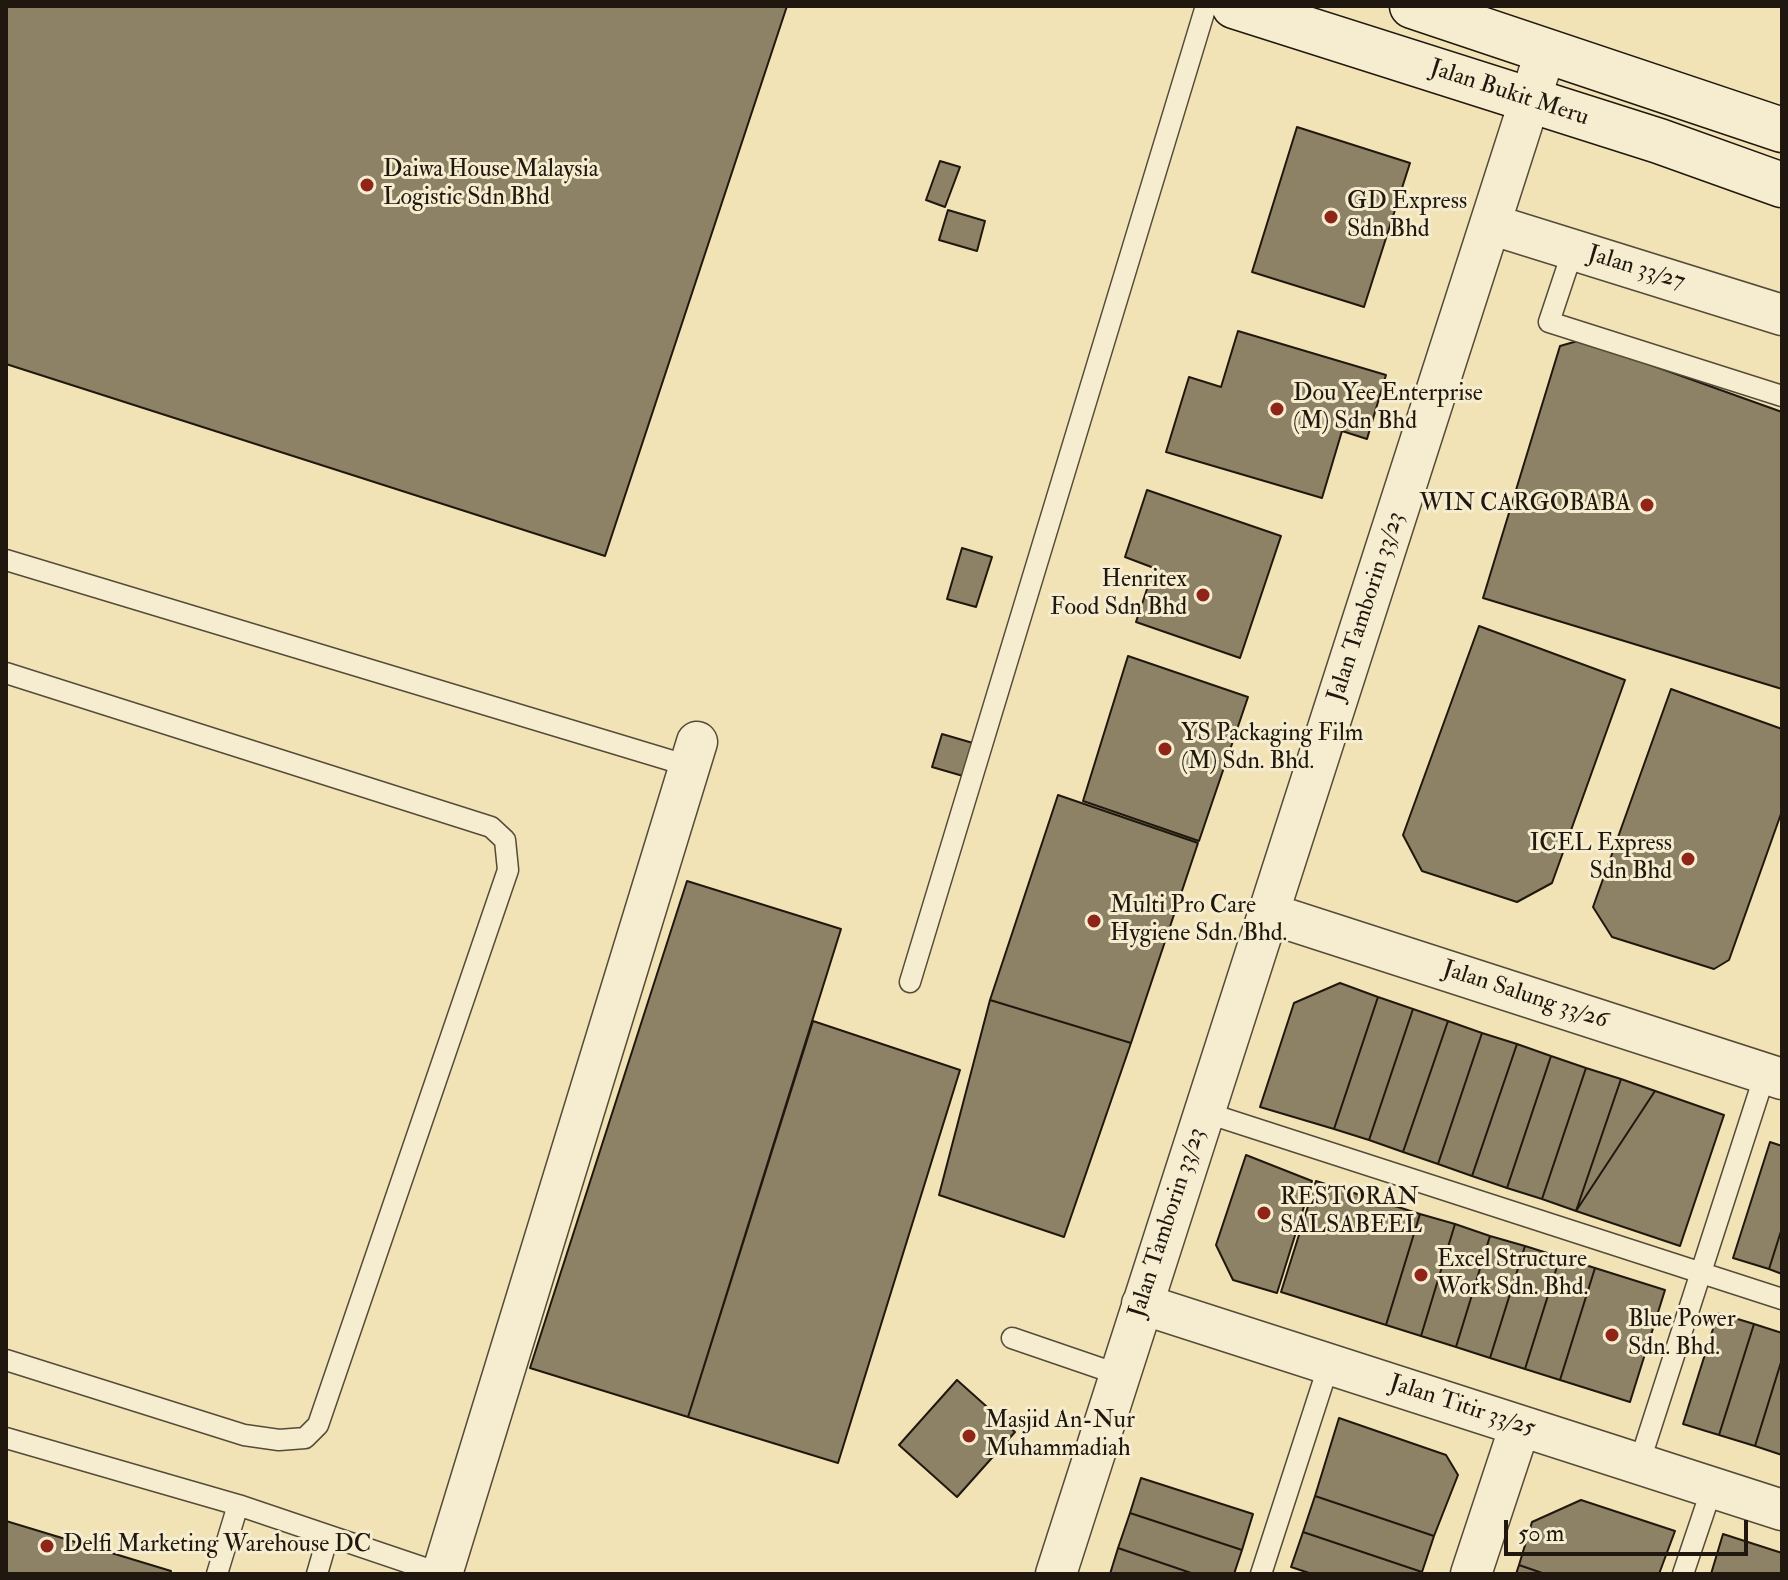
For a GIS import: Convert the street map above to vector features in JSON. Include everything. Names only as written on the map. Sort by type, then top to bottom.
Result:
[{"type":"main road","name":"Jalan Bukit Meru","points":[[1234,6],[1659,141],[1782,185]]},
{"type":"main road","points":[[1412,6],[1782,130]]},
{"type":"street","name":"Jalan Tamborin 33/23","points":[[1056,1574],[1546,50]]},
{"type":"street","name":"Jalan 33/27","points":[[1490,224],[1782,315]]},
{"type":"street","points":[[442,1574],[693,754]]},
{"type":"street","name":"Jalan Salung 33/26","points":[[1268,913],[1773,1077]]},
{"type":"street","name":"Jalan Titir 33/25","points":[[1142,1304],[1782,1510]]},
{"type":"street","points":[[1471,1574],[1520,1426]]},
{"type":"lane","points":[[910,982],[1206,6]]},
{"type":"lane","points":[[1573,250],[1549,322],[1782,396]]},
{"type":"lane","points":[[6,560],[693,754]]},
{"type":"lane","points":[[6,673],[491,827],[505,840],[508,870],[318,1425],[305,1438],[279,1440],[244,1435],[6,1360]]},
{"type":"lane","points":[[1639,1464],[1700,1273],[1773,1077]]},
{"type":"lane","points":[[1204,1112],[1782,1299]]},
{"type":"lane","points":[[1012,1338],[1120,1375]]},
{"type":"lane","points":[[1261,1574],[1329,1364]]},
{"type":"lane","points":[[6,1438],[238,1505],[442,1574]]},
{"type":"lane","points":[[1683,1574],[1712,1488]]},
{"type":"lane","points":[[217,1574],[238,1505]]},
{"type":"lane","points":[[317,1574],[328,1536]]},
{"type":"building","name":"Daiwa House Malaysia Logistic Sdn Bhd","points":[[6,6],[787,6],[605,556],[6,364]]},
{"type":"building","name":"GD Express Sdn Bhd","points":[[1297,127],[1410,163],[1364,307],[1252,272]]},
{"type":"building","points":[[940,161],[960,167],[945,207],[926,200]]},
{"type":"building","points":[[948,210],[985,221],[977,251],[939,240]]},
{"type":"building","name":"Dou Yee Enterprise (M) Sdn Bhd","points":[[1238,331],[1386,375],[1367,439],[1342,431],[1322,498],[1166,452],[1189,377],[1221,387]]},
{"type":"building","name":"WIN CARGOBABA","points":[[1581,340],[1782,412],[1782,689],[1483,598],[1560,346]]},
{"type":"building","name":"Henritex Food Sdn Bhd","points":[[1147,490],[1281,536],[1240,658],[1136,622],[1154,568],[1125,557]]},
{"type":"building","points":[[962,548],[992,557],[976,607],[947,599]]},
{"type":"building","points":[[1479,626],[1625,680],[1552,883],[1517,902],[1422,871],[1403,835]]},
{"type":"building","name":"YS Packaging Film (M) Sdn. Bhd.","points":[[1128,656],[1248,697],[1199,841],[1083,801]]},
{"type":"building","name":"ICEL Express Sdn Bhd","points":[[1671,689],[1782,729],[1782,811],[1729,960],[1714,969],[1612,937],[1593,907]]},
{"type":"building","points":[[942,734],[973,743],[963,776],[932,767]]},
{"type":"building","name":"Multi Pro Care Hygiene Sdn. Bhd.","points":[[1058,795],[1198,843],[1131,1043],[990,1000]]},
{"type":"building","points":[[687,881],[841,929],[688,1417],[530,1368]]},
{"type":"building","points":[[1340,983],[1378,997],[1334,1129],[1260,1107],[1294,1003]]},
{"type":"building","points":[[1378,997],[1413,1009],[1369,1140],[1334,1129]]},
{"type":"building","points":[[990,1000],[1131,1043],[1064,1237],[939,1195]]},
{"type":"building","points":[[1413,1009],[1448,1021],[1403,1152],[1369,1140]]},
{"type":"building","points":[[813,1021],[960,1070],[838,1463],[688,1417]]},
{"type":"building","points":[[1448,1021],[1482,1033],[1438,1164],[1403,1152]]},
{"type":"building","points":[[1482,1033],[1517,1044],[1472,1176],[1438,1164]]},
{"type":"building","points":[[1517,1044],[1551,1056],[1507,1188],[1472,1176]]},
{"type":"building","points":[[1551,1056],[1586,1068],[1542,1199],[1507,1188]]},
{"type":"building","points":[[1586,1068],[1621,1079],[1576,1211],[1542,1199]]},
{"type":"building","points":[[1621,1079],[1655,1091],[1576,1211]]},
{"type":"building","points":[[1621,1079],[1655,1091],[1576,1211]]},
{"type":"building","points":[[1621,1079],[1724,1115],[1680,1246],[1576,1211]]},
{"type":"building","points":[[1770,1142],[1782,1146],[1782,1228],[1769,1269],[1733,1258]]},
{"type":"building","name":"RESTORAN SALSABEEL","points":[[1246,1155],[1312,1181],[1277,1293],[1233,1280],[1216,1245]]},
{"type":"building","points":[[1316,1181],[1420,1214],[1386,1325],[1281,1292]]},
{"type":"building","name":"Excel Structure Work Sdn. Bhd.","points":[[1420,1214],[1455,1224],[1421,1336],[1386,1325]]},
{"type":"building","points":[[1455,1224],[1490,1236],[1456,1347],[1421,1336]]},
{"type":"building","points":[[1782,1228],[1782,1274],[1769,1269]]},
{"type":"building","points":[[1490,1236],[1525,1246],[1490,1358],[1456,1347]]},
{"type":"building","points":[[1525,1246],[1560,1257],[1525,1369],[1490,1358]]},
{"type":"building","points":[[1560,1257],[1595,1268],[1560,1380],[1525,1369]]},
{"type":"building","name":"Blue Power Sdn. Bhd.","points":[[1595,1268],[1665,1290],[1630,1402],[1560,1380]]},
{"type":"building","points":[[1718,1313],[1754,1324],[1719,1435],[1683,1424]]},
{"type":"building","points":[[1754,1324],[1782,1333],[1782,1359],[1755,1446],[1719,1435]]},
{"type":"building","points":[[1782,1359],[1782,1455],[1755,1446]]},
{"type":"building","points":[[957,1380],[1015,1432],[957,1497],[899,1445]]},
{"type":"building","points":[[1339,1418],[1446,1455],[1458,1475],[1434,1536],[1315,1496]]},
{"type":"building","points":[[1141,1478],[1253,1514],[1242,1550],[1130,1513]]},
{"type":"building","points":[[1315,1496],[1434,1536],[1422,1572],[1303,1532]]},
{"type":"building","points":[[1581,1500],[1675,1531],[1659,1574],[1545,1574],[1519,1565],[1532,1522]]},
{"type":"building","points":[[1130,1513],[1242,1550],[1234,1574],[1194,1574],[1118,1548]]},
{"type":"building","name":"Delfi Marketing Warehouse DC","points":[[6,1521],[171,1571],[170,1574],[6,1574]]},
{"type":"building","points":[[1303,1532],[1422,1572],[1312,1574],[1291,1567]]},
{"type":"building","points":[[1723,1534],[1782,1553],[1782,1574],[1711,1574]]},
{"type":"building","points":[[1118,1548],[1194,1574],[1110,1574]]},
{"type":"building","points":[[1519,1565],[1545,1574],[1516,1574]]},
{"type":"place","name":"Daiwa House Malaysia Logistic Sdn Bhd","points":[[367,185]]},
{"type":"place","name":"GD Express Sdn Bhd","points":[[1331,217]]},
{"type":"place","name":"Dou Yee Enterprise (M) Sdn Bhd","points":[[1277,409]]},
{"type":"place","name":"WIN CARGOBABA","points":[[1647,505]]},
{"type":"place","name":"Henritex Food Sdn Bhd","points":[[1203,595]]},
{"type":"place","name":"YS Packaging Film (M) Sdn. Bhd.","points":[[1165,749]]},
{"type":"place","name":"ICEL Express Sdn Bhd","points":[[1688,859]]},
{"type":"place","name":"Multi Pro Care Hygiene Sdn. Bhd.","points":[[1094,921]]},
{"type":"place","name":"RESTORAN SALSABEEL","points":[[1264,1213]]},
{"type":"place","name":"Excel Structure Work Sdn. Bhd.","points":[[1421,1275]]},
{"type":"place","name":"Blue Power Sdn. Bhd.","points":[[1612,1335]]},
{"type":"place","name":"Masjid An-Nur Muhammadiah","points":[[969,1436]]},
{"type":"place","name":"Delfi Marketing Warehouse DC","points":[[47,1546]]}]
